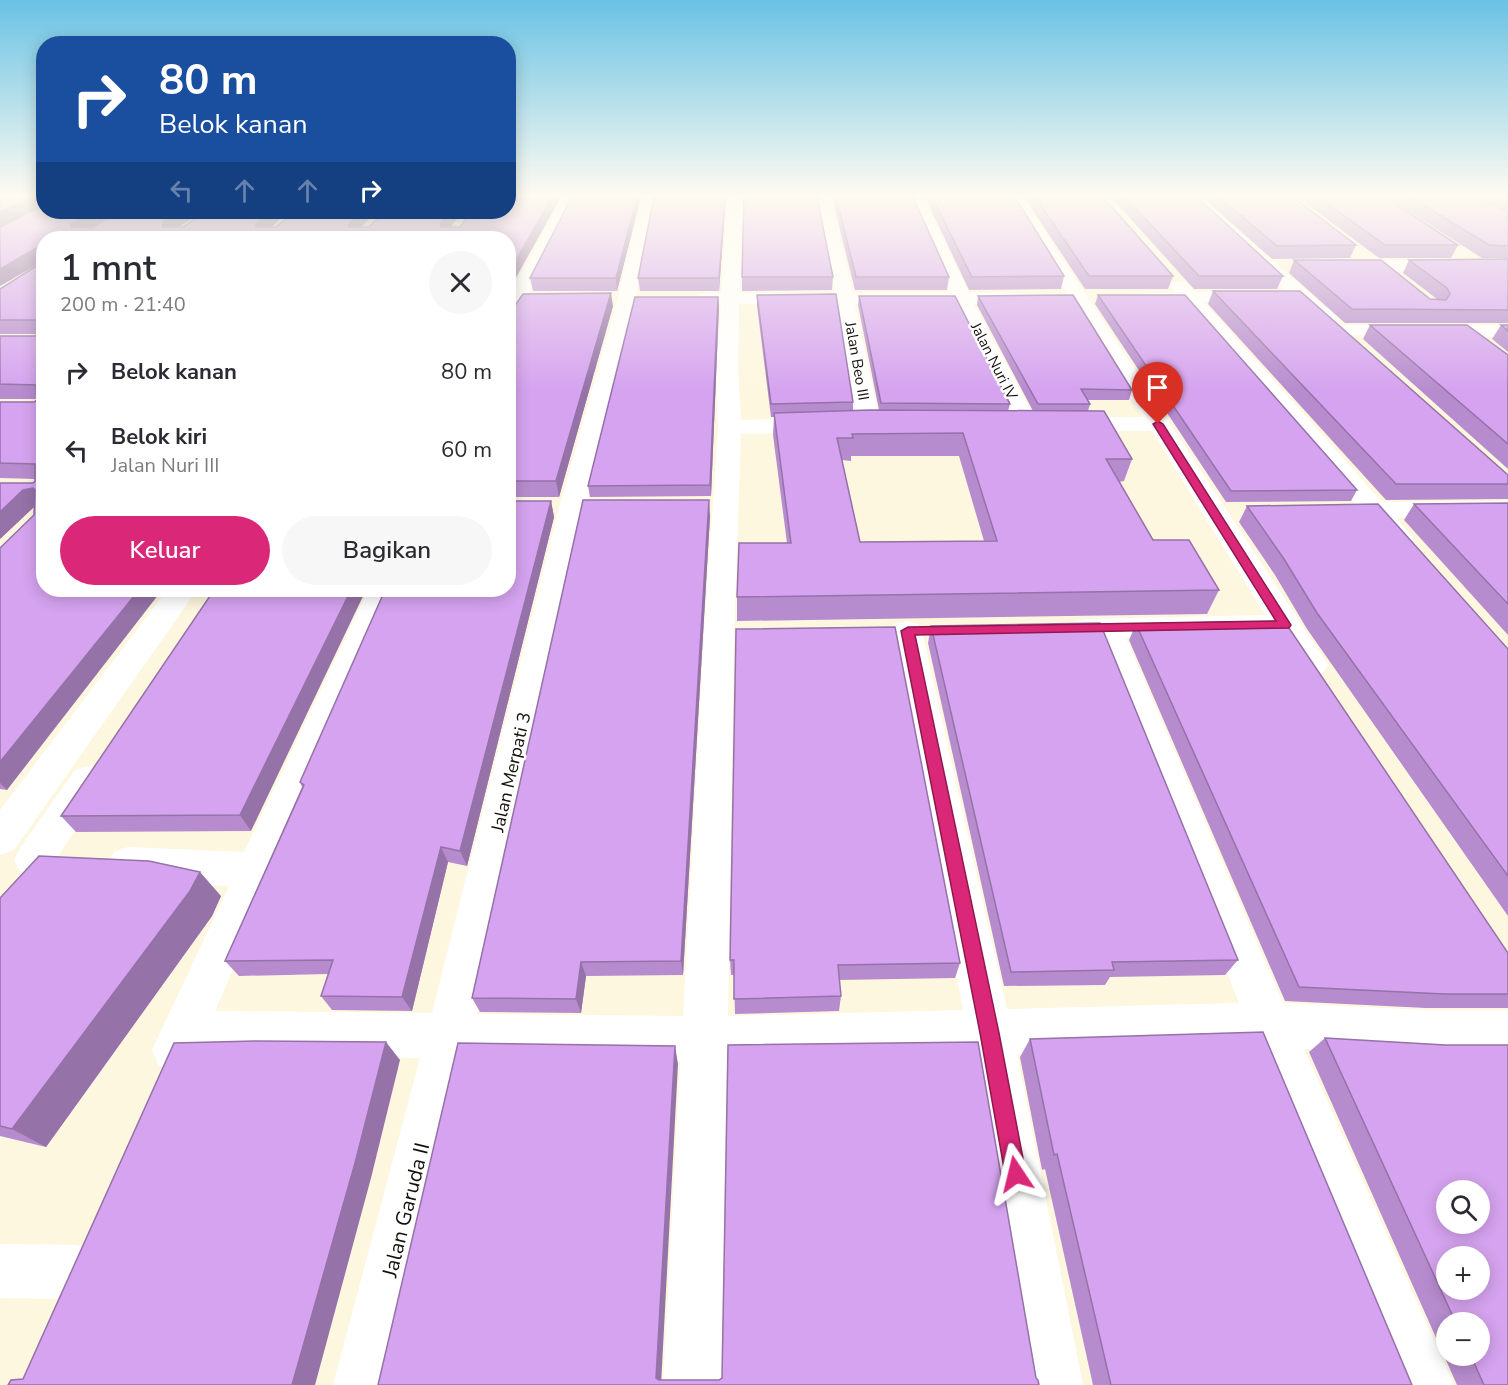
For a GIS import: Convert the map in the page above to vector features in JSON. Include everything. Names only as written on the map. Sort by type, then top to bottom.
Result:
[{"type":"street","points":[[536,262],[517,298],[539,298]]},
{"type":"street","name":"Jalan Merpati 3","points":[[449,1036],[573,508],[634,262]]},
{"type":"street","points":[[692,1385],[705,1039],[730,634],[712,506],[730,427],[727,368],[732,262]]},
{"type":"street","name":"Jalan Beo III","points":[[730,427],[859,424],[845,298],[837,262]]},
{"type":"street","name":"Jalan Nuri IV","points":[[945,262],[1015,424],[1158,424]]},
{"type":"street","points":[[1048,262],[1068,299],[1158,424],[1330,693]]},
{"type":"street","points":[[1263,262],[1365,354]]},
{"type":"street","points":[[1370,262],[1405,286]]},
{"type":"street","points":[[1472,262],[1479,266]]},
{"type":"street","points":[[1268,266],[1291,266]]},
{"type":"street","points":[[1327,266],[1508,266]]},
{"type":"street","points":[[1168,272],[1414,554]]},
{"type":"street","points":[[1122,298],[1301,296]]},
{"type":"street","points":[[605,298],[650,297]]},
{"type":"street","points":[[684,298],[1068,299]]},
{"type":"street","points":[[1340,331],[1508,331]]},
{"type":"street","points":[[1464,331],[1491,351]]},
{"type":"street","points":[[1340,510],[1508,509]]},
{"type":"street","points":[[1214,512],[1248,512]]},
{"type":"street","points":[[0,839],[194,597]]},
{"type":"street","points":[[164,667],[195,597]]},
{"type":"street","points":[[158,1087],[380,597]]},
{"type":"street","points":[[1059,629],[1285,625]]},
{"type":"street","points":[[1106,628],[1270,1025],[1425,1385]]},
{"type":"street","points":[[907,631],[990,1033],[1054,1385]]},
{"type":"street","points":[[105,754],[49,861],[255,870]]},
{"type":"street","points":[[182,1033],[705,1039],[1270,1025],[1426,1033],[1508,1033]]},
{"type":"street","name":"Jalan Garuda II","points":[[362,1385],[449,1036]]},
{"type":"street","points":[[0,1271],[77,1271]]},
{"type":"building","points":[[0,262],[13,262],[0,269]]},
{"type":"building","points":[[538,262],[620,262],[616,278],[530,278]]},
{"type":"building","points":[[641,262],[720,262],[719,278],[638,278]]},
{"type":"building","points":[[742,262],[830,262],[833,277],[742,277]]},
{"type":"building","points":[[852,262],[942,262],[949,277],[856,277]]},
{"type":"building","points":[[964,262],[1055,262],[1064,276],[972,277]]},
{"type":"building","points":[[1079,262],[1160,262],[1173,276],[1089,276]]},
{"type":"building","points":[[1186,262],[1267,262],[1283,276],[1199,276]]},
{"type":"building","points":[[1296,262],[1383,262],[1430,299],[1446,300],[1450,294],[1447,288],[1411,262],[1508,262],[1508,310],[1352,309]]},
{"type":"building","points":[[36,266],[36,320],[0,320],[0,289]]},
{"type":"building","points":[[1213,291],[1300,291],[1508,475],[1508,484],[1396,484]]},
{"type":"building","points":[[611,293],[556,481],[516,481],[516,304],[523,294]]},
{"type":"building","points":[[836,294],[853,402],[771,404],[757,295]]},
{"type":"building","points":[[1073,295],[1132,390],[1081,389],[1090,404],[1038,404],[978,296]]},
{"type":"building","points":[[1098,295],[1185,295],[1357,490],[1231,491]]},
{"type":"building","points":[[859,296],[955,296],[1010,404],[881,403]]},
{"type":"building","points":[[635,297],[718,297],[710,485],[588,486]]},
{"type":"building","points":[[1370,325],[1467,325],[1508,355],[1508,444]]},
{"type":"building","points":[[0,336],[35,336],[36,385],[0,384]]},
{"type":"building","points":[[36,401],[36,597],[133,597],[0,762],[0,548],[34,515],[35,490],[33,488],[23,490],[0,512],[0,483],[33,483],[35,464],[0,463],[0,402]]},
{"type":"building","points":[[870,410],[1104,411],[1132,459],[1106,459],[1153,540],[1189,540],[1219,590],[737,597],[739,543],[791,543],[774,413]],"holes":[[[963,433],[997,541],[860,542],[837,438],[853,438],[852,434]]]},
{"type":"building","points":[[583,500],[709,500],[681,961],[581,962],[576,999],[472,998]]},
{"type":"building","points":[[516,501],[551,501],[460,851],[441,847],[402,997],[321,996],[333,960],[225,961],[304,785],[300,782],[382,597],[516,597]]},
{"type":"building","points":[[1508,503],[1508,604],[1414,504]]},
{"type":"building","points":[[1378,504],[1508,649],[1508,876],[1317,613],[1284,559],[1247,506]]},
{"type":"building","points":[[209,597],[348,597],[240,815],[61,816]]},
{"type":"building","points":[[1230,622],[1233,628],[1289,628],[1508,953],[1508,994],[1444,994],[1299,987],[1136,624]]},
{"type":"building","points":[[1100,623],[1238,960],[1112,962],[1114,970],[1011,972],[931,626]]},
{"type":"building","points":[[895,627],[960,963],[838,965],[841,996],[734,999],[734,960],[730,960],[736,629]]},
{"type":"building","points":[[39,856],[149,861],[200,872],[190,891],[12,1129],[0,1126],[0,898]]},
{"type":"building","points":[[1263,1032],[1412,1385],[1111,1385],[1057,1154],[1054,1155],[1030,1039]]},
{"type":"building","points":[[1325,1038],[1445,1045],[1508,1045],[1508,1385],[1484,1385],[1475,1366],[1490,1366],[1490,1312],[1451,1312],[1445,1300],[1490,1300],[1490,1246],[1436,1246],[1436,1279]]},
{"type":"building","points":[[386,1042],[355,1163],[292,1385],[8,1385],[11,1380],[23,1379],[174,1043]]},
{"type":"building","points":[[978,1042],[1039,1385],[378,1385],[458,1043],[675,1046],[656,1378],[659,1380],[719,1380],[722,1378],[728,1045]]},
{"type":"route","points":[[1016,1174],[990,1033],[908,631],[1285,625],[1158,424]]}]
